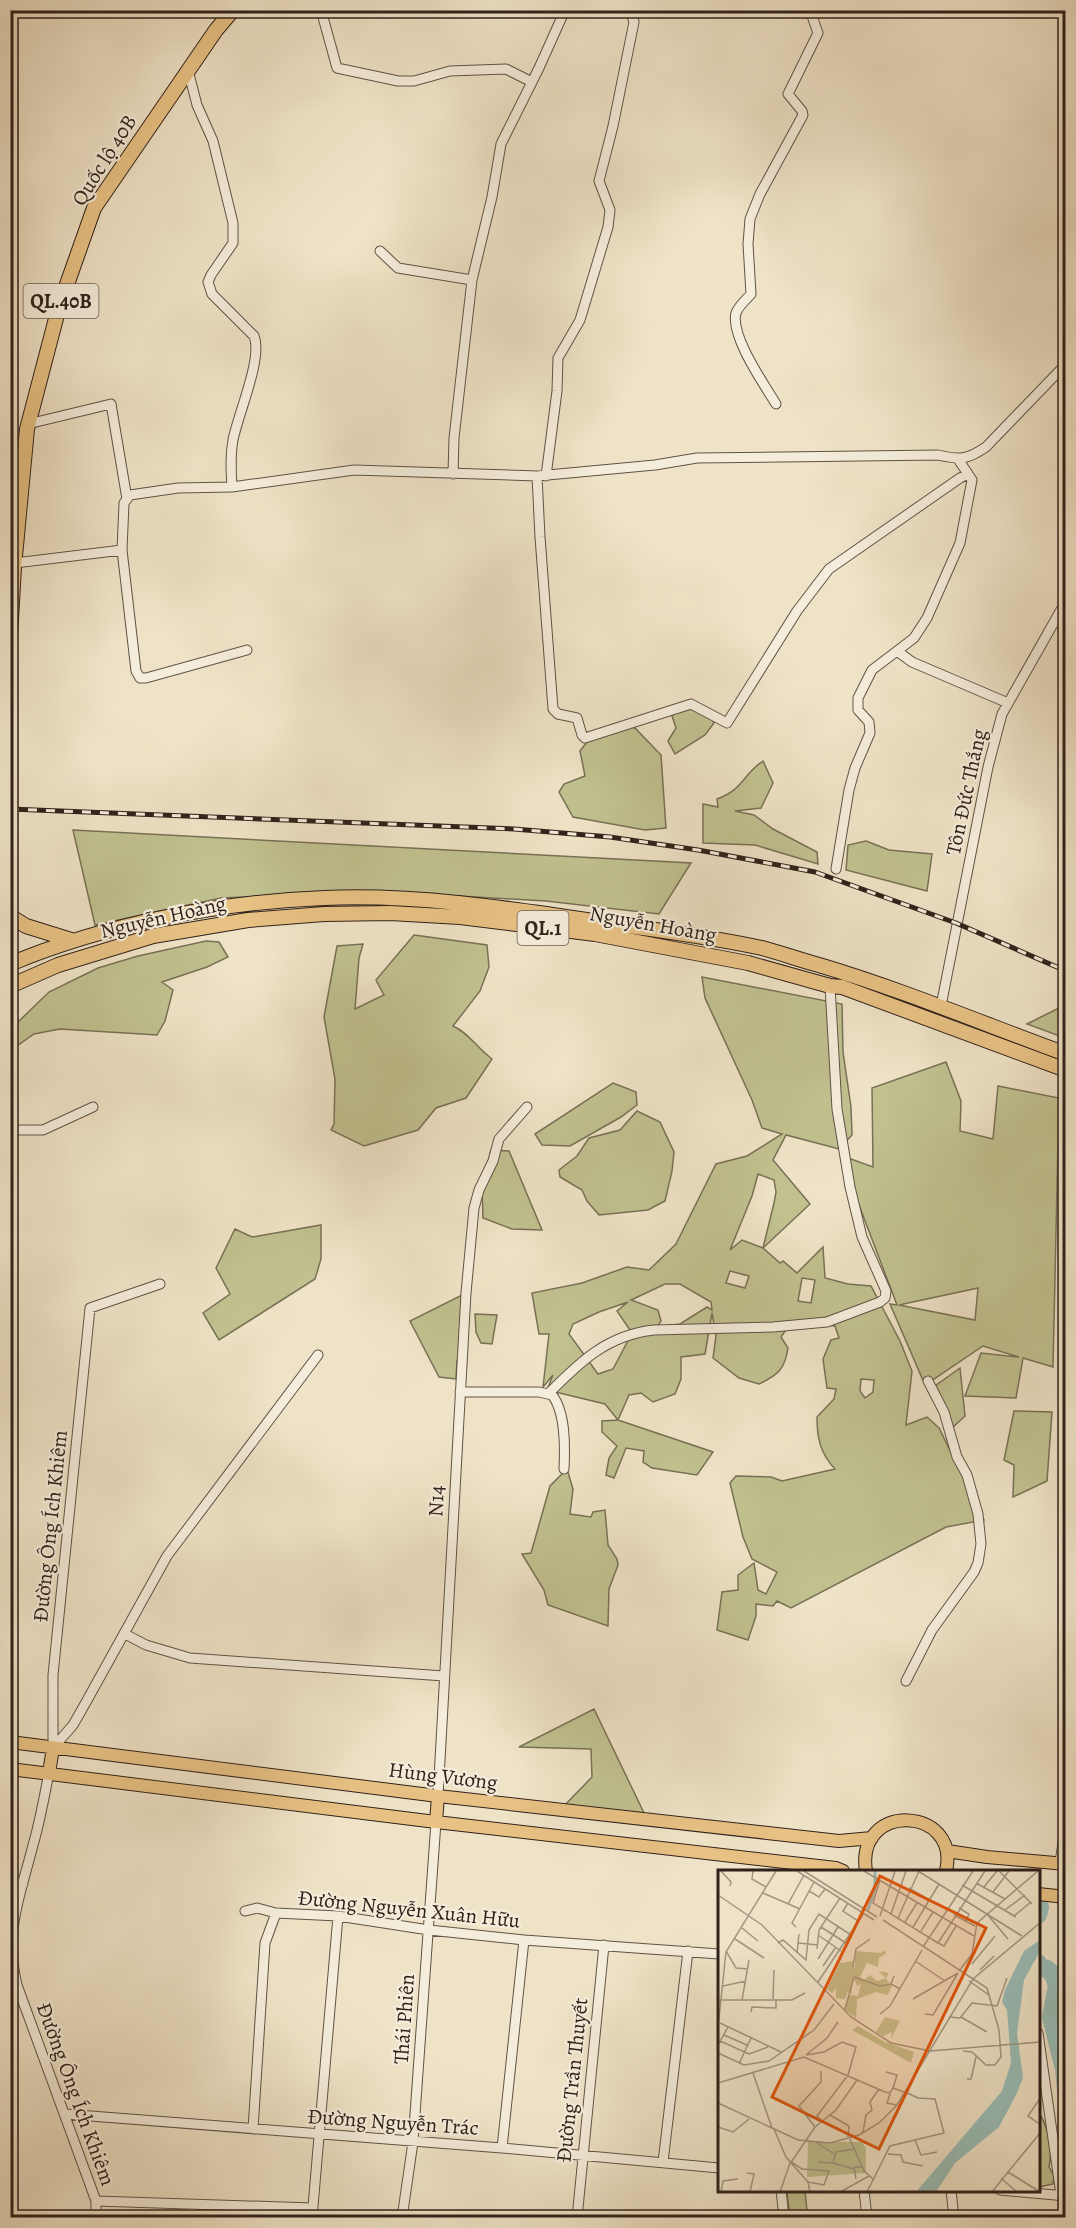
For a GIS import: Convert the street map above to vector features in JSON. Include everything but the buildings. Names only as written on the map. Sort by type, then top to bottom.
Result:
[{"type":"highway","name":"Quốc lộ 40B","points":[[10,637],[13,566],[28,424],[58,307],[94,208],[216,30],[233,10]]},
{"type":"highway","name":"Nguyễn Hoàng","points":[[10,964],[71,940],[237,905],[325,898],[412,899],[514,909],[763,948],[843,972],[941,1006],[1065,1054]]},
{"type":"highway","name":"Nguyễn Hoàng","points":[[10,986],[58,964],[153,936],[248,920],[324,914],[390,913],[460,917],[595,934],[748,963],[830,986],[842,987],[1065,1070]]},
{"type":"highway","points":[[10,916],[26,926],[71,940]]},
{"type":"main road","name":"Hùng Vương","points":[[10,1742],[438,1796],[839,1841],[872,1838]]},
{"type":"main road","points":[[49,1773],[53,1748]]},
{"type":"main road","points":[[10,1769],[841,1870]]},
{"type":"main road","points":[[435,1822],[438,1796]]},
{"type":"main road","points":[[866,1870],[866,1849],[872,1838],[881,1827],[893,1821],[907,1819],[920,1821],[937,1833],[947,1851],[946,1870]]},
{"type":"main road","points":[[947,1851],[987,1857],[1063,1863]]},
{"type":"main road","points":[[1040,1894],[1065,1897]]},
{"type":"street","points":[[321,10],[337,68],[398,81],[414,81],[450,71],[506,69],[532,82]]},
{"type":"street","points":[[453,474],[472,280],[492,197],[501,144],[565,10]]},
{"type":"street","points":[[630,10],[634,22],[614,126],[599,181],[610,210],[609,220],[580,320],[558,358],[557,391],[542,476],[539,526],[553,709],[558,714],[577,718],[585,738],[691,704],[727,723],[797,611],[830,569],[968,474]]},
{"type":"street","points":[[776,404],[745,351],[736,326],[736,317],[740,306],[752,294],[748,244],[750,219],[759,194],[803,115],[788,94],[818,33],[810,10]]},
{"type":"street","points":[[188,70],[197,105],[213,141],[233,223],[233,243],[211,275],[208,282],[209,288],[257,342],[254,364],[233,441],[232,487]]},
{"type":"street","points":[[380,251],[398,268],[472,280]]},
{"type":"street","points":[[247,650],[140,678],[136,671],[122,550],[124,503],[130,495],[178,488],[232,487],[354,470],[542,476],[655,465],[697,458],[790,459],[938,455],[958,459],[973,455],[986,447],[1065,364]]},
{"type":"street","points":[[28,424],[111,404],[126,499]]},
{"type":"street","points":[[836,869],[849,790],[855,768],[870,733],[869,722],[858,710],[858,698],[872,670],[914,638],[927,618],[960,543],[972,480],[958,459]]},
{"type":"street","points":[[13,566],[122,550]]},
{"type":"street","name":"Tôn Đức Thắng","points":[[941,1006],[988,767],[1002,714],[1065,601]]},
{"type":"street","points":[[897,651],[912,662],[1008,703]]},
{"type":"street","points":[[460,1392],[549,1393],[588,1355],[640,1332],[664,1329],[773,1327],[827,1322],[885,1298],[886,1291],[862,1237],[850,1187],[836,1101],[830,986]]},
{"type":"street","points":[[10,1130],[43,1130],[93,1107]]},
{"type":"street","name":"N14","points":[[438,1796],[466,1293],[474,1208],[479,1190],[493,1161],[499,1138],[527,1107]]},
{"type":"street","name":"Đường Ông Ích Khiêm","points":[[53,1748],[53,1675],[90,1308],[160,1284]]},
{"type":"street","points":[[53,1748],[73,1725],[167,1556],[318,1355]]},
{"type":"street","points":[[906,1681],[932,1630],[974,1572],[981,1544],[978,1514],[967,1475],[957,1457],[944,1413],[928,1381]]},
{"type":"street","points":[[549,1393],[557,1402],[563,1429],[564,1469]]},
{"type":"street","points":[[125,1634],[146,1645],[190,1658],[444,1676]]},
{"type":"street","name":"Đường Ông Ích Khiêm","points":[[49,1773],[11,1934],[12,1964],[17,1985],[96,2201],[96,2217]]},
{"type":"street","name":"Thái Phiên","points":[[402,2217],[413,2142],[435,1822]]},
{"type":"street","points":[[1063,1863],[1065,1822]]},
{"type":"street","points":[[10,1882],[23,1884]]},
{"type":"street","points":[[245,1911],[257,1908],[276,1914]]},
{"type":"street","name":"Đường Nguyễn Xuân Hữu","points":[[253,2129],[266,1943],[276,1914],[338,1916],[429,1930],[524,1940],[718,1954]]},
{"type":"street","points":[[96,2201],[313,2213],[338,1916]]},
{"type":"street","points":[[502,2148],[524,1940]]},
{"type":"street","name":"Đường Trần Thuyết","points":[[577,2217],[604,1946]]},
{"type":"street","points":[[663,2162],[688,1951]]},
{"type":"street","points":[[1025,2192],[1063,2195],[1040,2046]]},
{"type":"street","name":"Đường Nguyễn Trác","points":[[65,2114],[502,2148],[718,2168]]},
{"type":"street","points":[[781,2192],[784,2217]]},
{"type":"street","points":[[864,2192],[867,2217]]},
{"type":"street","points":[[951,2192],[954,2217]]},
{"type":"street","points":[[190,2205],[190,2217]]},
{"type":"green space","points":[[686,704],[710,716],[714,723],[705,735],[675,754],[668,741],[676,728],[672,716]]},
{"type":"green space","points":[[621,725],[635,728],[661,755],[666,828],[645,830],[573,817],[559,792],[564,784],[585,776],[580,751],[587,742],[605,736]]},
{"type":"green space","points":[[763,761],[773,783],[761,808],[735,811],[754,815],[773,829],[817,852],[818,864],[755,845],[703,843],[703,804],[718,807],[717,799],[733,791]]},
{"type":"green space","points":[[73,830],[691,863],[659,914],[546,901],[375,891],[221,898],[95,925]]},
{"type":"green space","points":[[866,841],[889,850],[932,854],[927,891],[846,870],[848,845]]},
{"type":"green space","points":[[414,935],[487,945],[489,967],[480,991],[453,1026],[492,1059],[466,1098],[436,1108],[418,1130],[364,1146],[331,1130],[334,1124],[335,1079],[324,1017],[337,946],[363,944],[359,958],[355,1009],[384,995],[376,980]]},
{"type":"green space","points":[[206,941],[219,942],[228,957],[207,967],[162,982],[173,990],[165,1021],[157,1035],[60,1029],[34,1034],[11,1050],[18,1022],[49,992],[98,968],[138,956]]},
{"type":"green space","points":[[702,977],[842,1004],[843,1052],[851,1107],[852,1135],[839,1149],[786,1135],[773,1160],[810,1204],[763,1248],[780,1263],[783,1261],[797,1273],[823,1247],[825,1278],[848,1284],[871,1286],[900,1341],[912,1371],[906,1425],[927,1417],[939,1428],[984,1520],[946,1527],[791,1608],[777,1601],[773,1606],[756,1604],[756,1616],[748,1640],[717,1630],[722,1592],[738,1590],[738,1575],[754,1563],[758,1590],[766,1594],[777,1572],[752,1559],[743,1537],[730,1483],[736,1476],[771,1477],[782,1481],[835,1469],[820,1445],[817,1417],[834,1399],[836,1389],[827,1388],[823,1359],[831,1340],[839,1338],[835,1326],[792,1321],[781,1337],[788,1348],[783,1366],[771,1378],[759,1384],[739,1378],[713,1358],[716,1336],[712,1313],[705,1354],[681,1357],[681,1379],[675,1394],[653,1402],[641,1393],[629,1395],[618,1420],[605,1404],[547,1390],[553,1375],[543,1387],[549,1334],[539,1334],[532,1293],[582,1283],[627,1267],[649,1270],[676,1244],[716,1164],[747,1156],[782,1134],[762,1128],[752,1100],[705,998]],"holes":[[[758,1174],[774,1180],[776,1192],[763,1248],[742,1240],[730,1250],[752,1196]],[[730,1271],[749,1276],[745,1288],[726,1283]],[[802,1278],[815,1280],[811,1303],[798,1301]],[[665,1284],[680,1284],[711,1302],[712,1310],[707,1307],[680,1324],[657,1327],[661,1321],[658,1310],[631,1300]],[[628,1302],[617,1311],[632,1333],[613,1369],[598,1374],[569,1334],[573,1324]],[[861,1379],[874,1380],[873,1392],[865,1398],[860,1391]]]},
{"type":"green space","points":[[1065,1005],[1065,1038],[1027,1024]]},
{"type":"green space","points":[[946,1062],[961,1101],[960,1131],[993,1139],[998,1086],[1059,1098],[1053,1367],[1023,1358],[1016,1398],[965,1396],[981,1353],[1019,1357],[983,1346],[925,1385],[890,1304],[897,1305],[840,1155],[873,1167],[872,1088]],"holes":[[[978,1288],[975,1320],[899,1305]]]},
{"type":"green space","points":[[613,1083],[636,1092],[637,1105],[621,1117],[570,1146],[542,1145],[535,1134]]},
{"type":"green space","points":[[637,1111],[660,1122],[674,1152],[665,1201],[648,1210],[599,1215],[587,1201],[582,1190],[560,1177],[559,1170],[577,1156],[589,1138],[620,1130]]},
{"type":"green space","points":[[491,1150],[509,1151],[542,1230],[512,1229],[483,1218],[482,1188]]},
{"type":"green space","points":[[321,1225],[321,1259],[315,1279],[219,1340],[203,1313],[230,1294],[216,1268],[235,1229],[252,1237]]},
{"type":"green space","points":[[466,1293],[462,1357],[457,1360],[456,1379],[439,1377],[410,1321]]},
{"type":"green space","points":[[475,1314],[497,1315],[492,1344],[481,1343],[476,1332]]},
{"type":"green space","points":[[960,1368],[965,1416],[953,1427],[928,1391]]},
{"type":"green space","points":[[1014,1411],[1052,1412],[1047,1481],[1013,1497],[1014,1465],[1004,1460]]},
{"type":"green space","points":[[618,1420],[713,1452],[697,1475],[652,1468],[643,1462],[644,1451],[626,1448],[614,1478],[606,1475],[609,1458],[617,1446],[602,1432],[602,1421]]},
{"type":"green space","points":[[567,1469],[573,1489],[570,1514],[591,1517],[593,1512],[605,1510],[608,1545],[618,1565],[609,1589],[608,1626],[548,1605],[544,1590],[522,1554],[531,1553],[550,1486]]},
{"type":"green space","points":[[594,1709],[645,1815],[564,1806],[592,1777],[591,1749],[519,1747]]},
{"type":"green space","points":[[1040,2115],[1049,2138],[1049,2167],[1054,2176],[1053,2184],[1040,2187]]},
{"type":"green space","points":[[787,2192],[805,2192],[807,2211],[789,2210]]},
{"type":"waterway","points":[[1040,1966],[1053,1974],[1057,1986],[1051,2017],[1064,2069],[1066,2091]]},
{"type":"railway","points":[[10,809],[514,829],[610,837],[698,850],[815,872],[956,923],[1066,971]]}]
